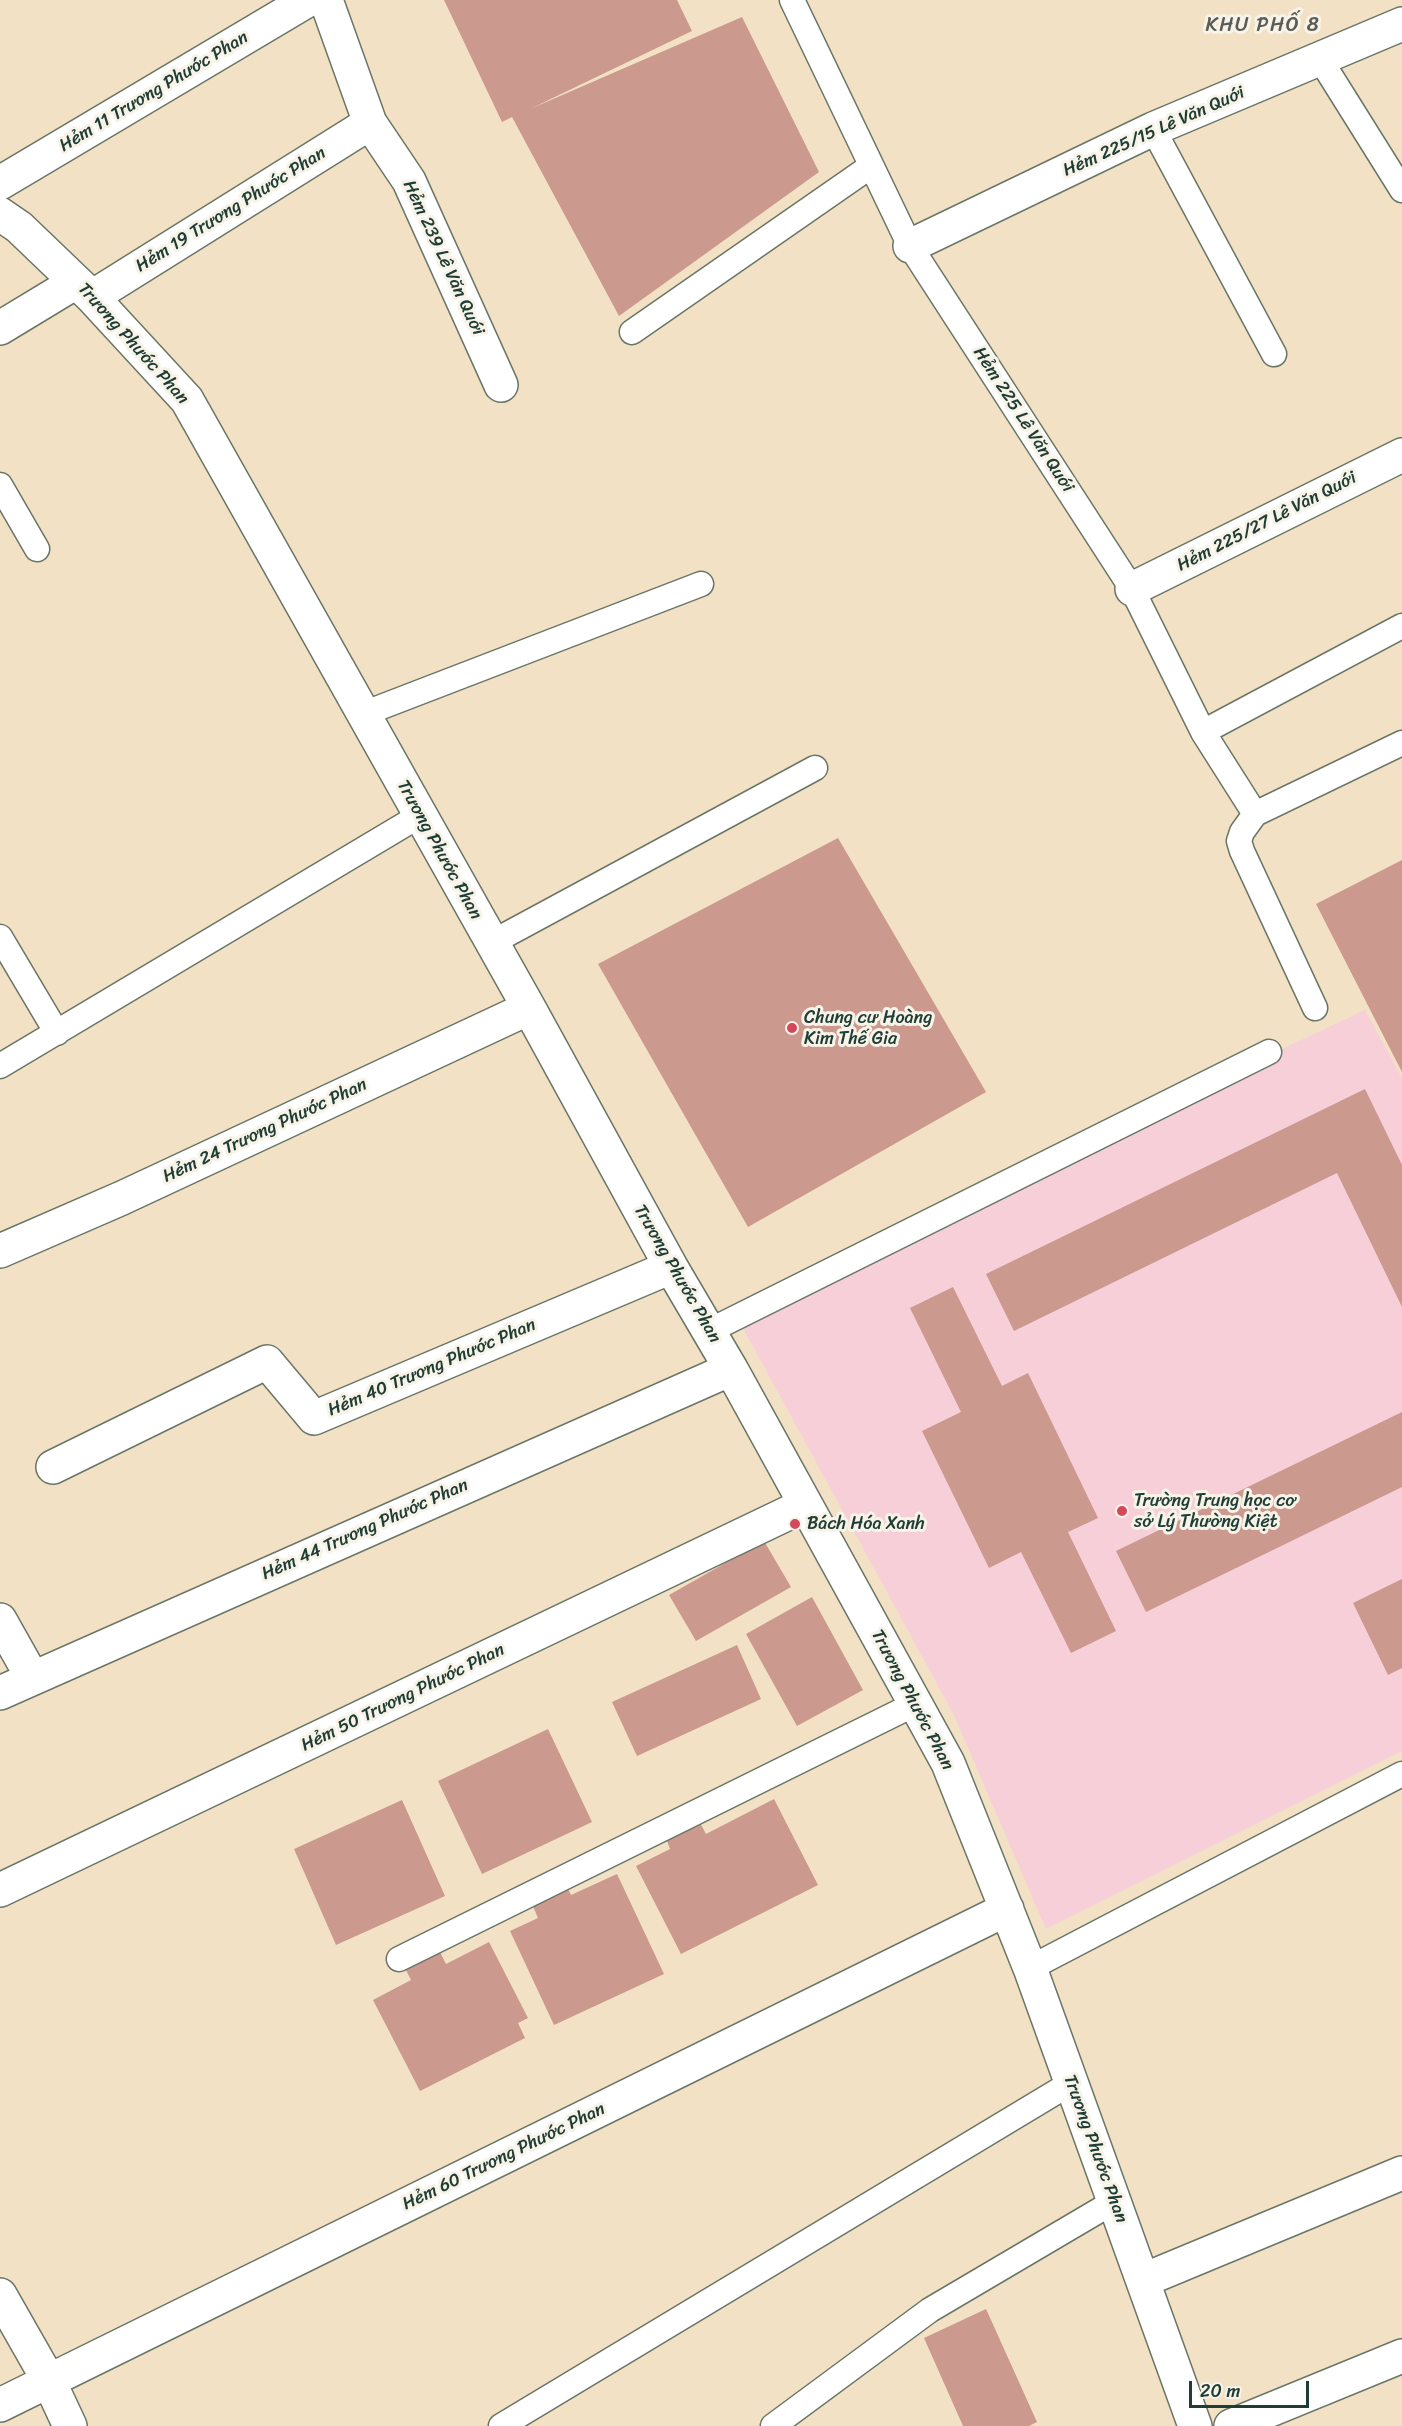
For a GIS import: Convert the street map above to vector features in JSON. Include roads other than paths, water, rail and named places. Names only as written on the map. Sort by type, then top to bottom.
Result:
[{"type":"street","name":"Hẻm 11 Trương Phước Phan","points":[[0,183],[308,0]]},
{"type":"street","name":"Hẻm 239 Lê Văn Quới","points":[[326,0],[370,123],[409,181],[501,385]]},
{"type":"street","name":"Hẻm 225/15 Lê Văn Quới","points":[[910,246],[1153,129],[1402,24]]},
{"type":"street","name":"Hẻm 19 Trương Phước Phan","points":[[0,328],[84,289],[370,123]]},
{"type":"street","name":"Trương Phước Phan","points":[[0,214],[19,226],[84,289],[187,400],[529,1008],[671,1267],[731,1369],[948,1763],[1030,1968],[1195,2426]]},
{"type":"street","name":"Hẻm 225/27 Lê Văn Quới","points":[[1132,589],[1402,454]]},
{"type":"street","name":"Hẻm 24 Trương Phước Phan","points":[[0,1251],[133,1193],[529,1008]]},
{"type":"street","name":"Hẻm 40 Trương Phước Phan","points":[[53,1467],[267,1362],[314,1418],[671,1267]]},
{"type":"street","name":"Hẻm 44 Trương Phước Phan","points":[[0,1693],[731,1369]]},
{"type":"street","name":"Hẻm 50 Trương Phước Phan","points":[[0,1890],[805,1505]]},
{"type":"street","points":[[0,1620],[32,1677]]},
{"type":"street","name":"Hẻm 60 Trương Phước Phan","points":[[0,2405],[1007,1909]]},
{"type":"street","points":[[1144,2280],[1402,2173]]},
{"type":"street","points":[[0,2295],[49,2381],[70,2426]]},
{"type":"street","points":[[1231,2426],[1402,2356]]},
{"type":"lane","name":"Hẻm 225 Lê Văn Quới","points":[[792,0],[910,246],[1132,589],[1249,823]]},
{"type":"lane","points":[[1320,59],[1402,190]]},
{"type":"lane","points":[[1153,129],[1274,354]]},
{"type":"lane","points":[[632,332],[871,166]]},
{"type":"lane","points":[[0,485],[37,549]]},
{"type":"lane","points":[[363,714],[701,584]]},
{"type":"lane","points":[[1203,732],[1402,626]]},
{"type":"lane","points":[[1315,1008],[1239,841],[1249,823],[1402,743]]},
{"type":"lane","points":[[491,943],[815,768]]},
{"type":"lane","points":[[0,1066],[419,816]]},
{"type":"lane","points":[[0,937],[57,1033]]},
{"type":"lane","points":[[709,1331],[1269,1052]]},
{"type":"lane","points":[[399,1959],[915,1704]]},
{"type":"lane","points":[[1030,1968],[1402,1774]]},
{"type":"lane","points":[[501,2426],[1071,2083]]},
{"type":"lane","points":[[773,2426],[930,2310],[1115,2201]]},
{"type":"place","name":"Chung cư Hoàng Kim Thế Gia","points":[[792,1028]]},
{"type":"place","name":"Trường Trung học cơ sở Lý Thường Kiệt","points":[[1122,1511]]},
{"type":"place","name":"Bách Hóa Xanh","points":[[795,1524]]},
{"type":"district","name":"KHU PHỐ 8","points":[[1263,26]]}]
